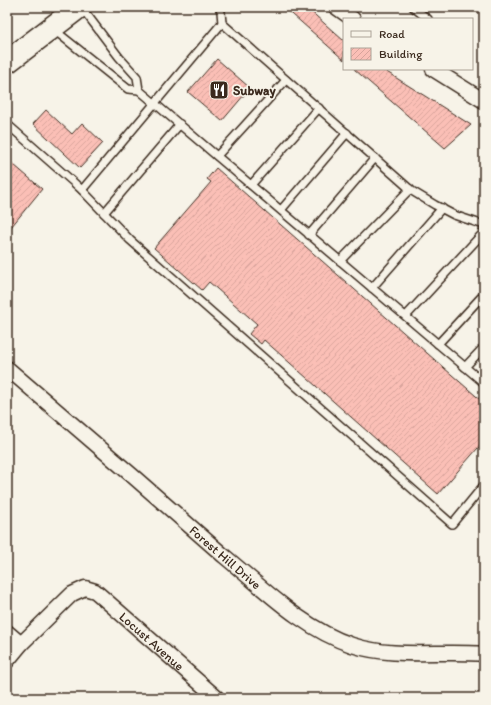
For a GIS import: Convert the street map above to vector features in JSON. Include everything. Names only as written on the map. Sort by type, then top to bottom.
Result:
[{"type":"highway","points":[[7,62],[80,7]]},
{"type":"street","points":[[336,7],[352,18]]},
{"type":"street","points":[[435,70],[484,101]]},
{"type":"street","name":"Forest Hill Drive","points":[[7,368],[190,527],[295,615],[313,626],[332,637],[352,645],[373,650],[416,654],[484,654]]},
{"type":"street","name":"Locust Avenue","points":[[21,644],[72,594],[85,588],[95,591],[217,698]]},
{"type":"street","points":[[7,632],[21,644],[7,661]]},
{"type":"lane","points":[[80,7],[136,77],[139,90],[484,383]]},
{"type":"lane","points":[[219,7],[222,23],[410,189],[434,205],[454,215],[484,225]]},
{"type":"lane","points":[[413,7],[427,18]]},
{"type":"lane","points":[[82,190],[222,23]]},
{"type":"lane","points":[[52,28],[128,89],[139,90]]},
{"type":"lane","points":[[218,156],[286,80]]},
{"type":"lane","points":[[251,185],[319,108]]},
{"type":"lane","points":[[7,124],[82,190],[130,240],[452,524],[484,485]]},
{"type":"lane","points":[[104,213],[180,124]]},
{"type":"lane","points":[[281,210],[348,133]]},
{"type":"lane","points":[[310,235],[375,158]]},
{"type":"lane","points":[[340,260],[410,189]]},
{"type":"lane","points":[[372,288],[442,208]]},
{"type":"lane","points":[[406,316],[484,232]]},
{"type":"lane","points":[[438,344],[484,294]]},
{"type":"lane","points":[[465,367],[484,347]]},
{"type":"building","points":[[284,7],[306,7],[343,40],[343,59]]},
{"type":"building","name":"Subway","points":[[217,59],[250,88],[222,121],[188,92]]},
{"type":"building","points":[[355,70],[384,70],[471,125],[445,148]]},
{"type":"building","points":[[46,110],[72,134],[82,123],[103,143],[80,168],[33,124]]},
{"type":"building","points":[[7,159],[42,189],[7,232]]},
{"type":"building","points":[[216,168],[484,403],[484,441],[438,494],[264,340],[261,344],[249,334],[257,324],[209,282],[202,290],[154,248],[211,182],[207,179]]},
{"type":"place","name":"Subway","points":[[219,90]]}]
